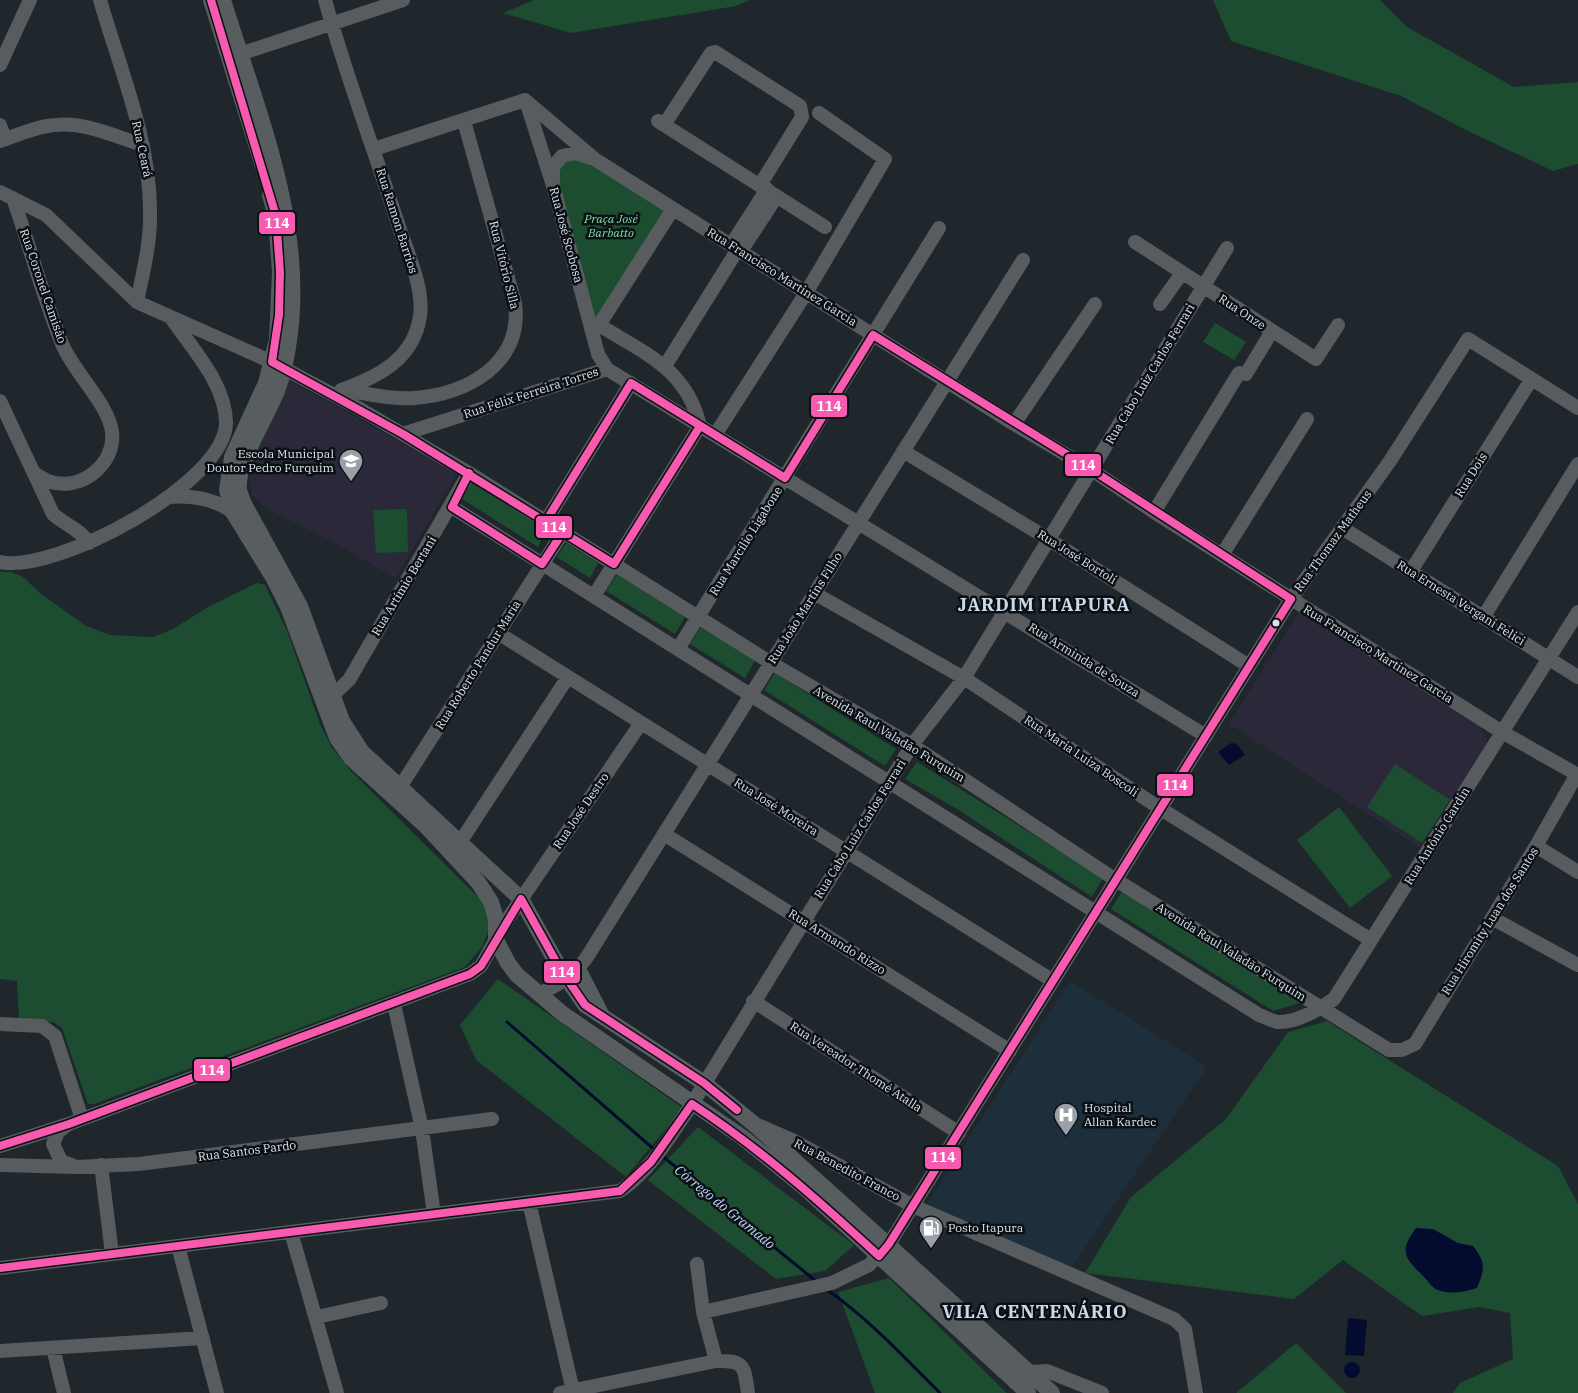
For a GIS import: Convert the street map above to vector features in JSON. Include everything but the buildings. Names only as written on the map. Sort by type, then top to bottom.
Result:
[{"type":"main road","points":[[210,0],[234,56],[277,174],[287,216],[292,274],[291,318],[278,366],[277,390],[243,464],[234,475],[227,490],[288,607],[337,738],[351,758],[397,793]]},
{"type":"main road","points":[[223,0],[234,56]]},
{"type":"main road","points":[[234,475],[232,438],[278,366]]},
{"type":"main road","points":[[239,513],[300,606],[350,737],[426,826],[521,899],[573,968],[585,1005],[704,1083],[754,1124],[1028,1393]]},
{"type":"main road","points":[[456,848],[491,902],[496,919],[496,940],[517,975],[563,1014],[742,1137],[884,1250],[1052,1393]]},
{"type":"main road","points":[[742,1137],[754,1124]]},
{"type":"street","points":[[0,65],[30,0]]},
{"type":"street","name":"Rua Ceará","points":[[100,0],[143,145],[149,182],[148,249],[137,302]]},
{"type":"street","name":"Rua Ramon Barrios","points":[[321,388],[341,390],[370,379],[396,362],[412,340],[420,317],[421,305],[415,277],[325,0]]},
{"type":"street","points":[[234,56],[403,0]]},
{"type":"street","points":[[665,366],[737,249],[768,190],[802,117],[800,106],[714,52],[711,53],[661,123],[768,190],[825,227]]},
{"type":"street","points":[[374,150],[526,100]]},
{"type":"street","name":"Rua Francisco Martinez Garcia","points":[[526,100],[596,160],[1014,424],[1092,470],[1154,512],[1502,732],[1578,775]]},
{"type":"street","name":"Rua José Scobosa","points":[[526,100],[595,326],[598,354],[607,369]]},
{"type":"street","points":[[715,435],[806,293],[885,159],[819,114]]},
{"type":"street","name":"Rua Vitório Silla","points":[[341,390],[414,398],[449,391],[489,371],[510,348],[515,335],[517,320],[515,303],[464,120]]},
{"type":"street","points":[[0,125],[3,140],[33,129],[56,124],[100,131],[143,145]]},
{"type":"street","points":[[554,189],[553,167],[562,156],[576,153],[596,160]]},
{"type":"street","name":"Avenida Raul Valadão Furquim","points":[[0,192],[46,215],[137,302],[278,366],[321,388],[469,473],[771,663],[912,745],[1116,880],[1320,1008]]},
{"type":"street","name":"Rua Coronel Camisão","points":[[14,198],[64,348],[108,418],[112,432],[108,456],[102,466],[86,478],[63,483],[49,482],[35,474]]},
{"type":"street","points":[[594,596],[700,426],[696,408],[680,380],[665,366],[595,326],[673,208]]},
{"type":"street","name":"Rua Marcílio Ligabone","points":[[678,649],[939,228]]},
{"type":"street","name":"Rua Onze","points":[[1135,242],[1316,359],[1338,325]]},
{"type":"street","name":"Rua Cabo Luiz Carlos Ferrari","points":[[0,1268],[620,1191],[636,1180],[659,1154],[692,1104],[753,1001],[912,745],[964,678],[1227,248]]},
{"type":"street","name":"Rua João Martins Filho","points":[[573,968],[664,834],[1022,260]]},
{"type":"street","points":[[1160,304],[1182,273]]},
{"type":"street","points":[[1014,424],[1094,304]]},
{"type":"street","points":[[0,562],[22,561],[89,543],[125,525],[168,497],[232,438],[226,422],[220,391],[172,319]]},
{"type":"street","points":[[1154,512],[1242,374],[1272,331]]},
{"type":"street","name":"Rua Thomaz Matheus","points":[[884,1250],[959,1133],[1291,599],[1344,529],[1468,339],[1532,380]]},
{"type":"street","points":[[376,394],[382,380],[396,362]]},
{"type":"street","name":"Rua Félix Ferreira Torres","points":[[403,434],[607,369],[858,522]]},
{"type":"street","points":[[1532,380],[1578,408]]},
{"type":"street","name":"Rua Dois","points":[[1411,571],[1532,380]]},
{"type":"street","points":[[546,521],[631,383]]},
{"type":"street","points":[[0,401],[52,514],[64,524],[84,535],[89,543]]},
{"type":"street","points":[[1222,555],[1307,419]]},
{"type":"street","name":"Rua José Bortoli","points":[[903,451],[1050,540],[1250,666]]},
{"type":"street","points":[[1484,616],[1578,464]]},
{"type":"street","name":"Rua Artímio Bertani","points":[[333,695],[349,680],[452,506],[469,473]]},
{"type":"street","points":[[168,497],[199,497],[239,513]]},
{"type":"street","name":"Avenida Raul Valadão Furquim","points":[[452,506],[1259,1015],[1277,1022],[1289,1020],[1320,1008]]},
{"type":"street","name":"Rua Arminda de Souza","points":[[858,522],[1206,736]]},
{"type":"street","name":"Rua Ernesta Vergani Felici","points":[[1344,529],[1578,677]]},
{"type":"street","name":"Rua Roberto Pandur Maria","points":[[397,793],[562,532]]},
{"type":"street","name":"Rua Maria Luiza Boscoli","points":[[814,593],[964,678],[1161,809],[1372,940]]},
{"type":"street","name":"Rua Antônio Gardin","points":[[1320,1008],[1334,999],[1578,612]]},
{"type":"street","name":"Rua José Moreira","points":[[498,634],[1053,981]]},
{"type":"street","points":[[456,848],[568,678]]},
{"type":"street","name":"Rua José Destro","points":[[0,1146],[75,1122],[470,974],[481,966],[521,899],[641,723]]},
{"type":"street","name":"Rua Hiromity Luan dos Santos","points":[[1320,1008],[1389,1050],[1402,1050],[1415,1044],[1578,775]]},
{"type":"street","name":"Rua Armando Rizzo","points":[[664,834],[1010,1051]]},
{"type":"street","points":[[1536,846],[1578,872]]},
{"type":"street","points":[[1492,918],[1578,965]]},
{"type":"street","points":[[540,993],[573,968]]},
{"type":"street","name":"Rua Vereador Thomé Atalla","points":[[753,1001],[959,1133]]},
{"type":"street","points":[[394,1004],[422,1129],[434,1214]]},
{"type":"street","points":[[0,1024],[42,1026],[55,1036],[75,1122],[58,1132],[53,1144],[61,1161],[76,1167]]},
{"type":"street","name":"Rua Santos Pardo","points":[[0,1165],[76,1167],[139,1164],[492,1119]]},
{"type":"street","name":"Rua Benedito Franco","points":[[754,1124],[794,1141],[913,1206],[1174,1319],[1185,1328],[1196,1393]]},
{"type":"street","points":[[101,1165],[112,1254]]},
{"type":"street","points":[[529,1202],[567,1392],[716,1361],[739,1362],[743,1366],[748,1393]]},
{"type":"street","points":[[291,1232],[317,1317],[337,1393]]},
{"type":"street","points":[[178,1246],[217,1393]]},
{"type":"street","points":[[703,1312],[832,1283],[869,1266],[884,1250]]},
{"type":"street","points":[[696,1264],[703,1312],[716,1361]]},
{"type":"street","points":[[317,1317],[382,1302]]},
{"type":"street","points":[[0,1351],[203,1338]]},
{"type":"street","points":[[53,1348],[64,1393]]},
{"type":"street","points":[[1029,1372],[1047,1371],[1102,1393]]},
{"type":"street","points":[[604,1393],[610,1391],[610,1393]]},
{"type":"shaded area","name":"Escola Municipal Doutor Pedro Furquim","points":[[288,380],[455,472],[456,475],[396,578],[322,536],[266,508],[252,495],[249,476],[251,460]]},
{"type":"shaded area","points":[[1299,612],[1481,727],[1488,743],[1419,847],[1229,724]]},
{"type":"shaded area","name":"Hospital Allan Kardec","points":[[1070,981],[1207,1067],[1070,1270],[927,1204]]},
{"type":"green space","points":[[534,0],[750,0],[736,6],[571,33],[503,13]]},
{"type":"green space","points":[[1213,0],[1380,0],[1407,27],[1514,87],[1578,82],[1578,164],[1553,171],[1470,132],[1401,96],[1231,41]]},
{"type":"green space","name":"Praça José Barbatto","points":[[577,156],[667,213],[598,318],[594,317],[558,183],[559,171],[562,165]]},
{"type":"green space","points":[[1215,323],[1246,342],[1234,360],[1203,342]]},
{"type":"green space","points":[[471,483],[547,530],[538,547],[462,499]]},
{"type":"green space","points":[[407,509],[408,552],[376,553],[373,510]]},
{"type":"green space","points":[[566,543],[598,563],[590,578],[557,557]]},
{"type":"green space","points":[[0,572],[11,572],[23,577],[40,593],[86,626],[110,635],[153,637],[173,629],[208,607],[257,583],[265,585],[288,633],[320,724],[331,746],[351,771],[481,900],[492,922],[482,947],[465,967],[94,1104],[88,1104],[62,1028],[53,1022],[19,1021],[17,981],[0,979]]},
{"type":"green space","points":[[617,574],[685,617],[675,634],[606,591]]},
{"type":"green space","points":[[701,627],[755,660],[745,678],[690,644]]},
{"type":"green space","points":[[775,673],[896,749],[885,766],[764,690]]},
{"type":"green space","points":[[917,762],[1103,878],[1092,897],[957,809],[905,779]]},
{"type":"green space","points":[[1395,764],[1450,800],[1422,843],[1367,807]]},
{"type":"green space","points":[[1339,807],[1392,876],[1350,908],[1297,840]]},
{"type":"green space","points":[[1123,890],[1302,1002],[1273,1011],[1111,909]]},
{"type":"green space","points":[[498,979],[683,1108],[626,1177],[476,1060],[460,1025]]},
{"type":"green space","points":[[1327,1021],[1558,1166],[1578,1204],[1578,1393],[1453,1393],[1460,1383],[1513,1359],[1510,1313],[1479,1307],[1422,1316],[1343,1260],[1294,1299],[1085,1273],[1131,1197],[1226,1119],[1288,1032]]},
{"type":"green space","points":[[698,1127],[854,1245],[825,1271],[776,1279],[648,1180]]},
{"type":"green space","points":[[889,1278],[1007,1393],[875,1393],[838,1292]]},
{"type":"green space","points":[[1296,1343],[1346,1393],[1236,1393]]},
{"type":"water","points":[[1231,743],[1237,744],[1245,755],[1229,765],[1218,752]]},
{"type":"water","points":[[1416,1228],[1433,1229],[1458,1243],[1473,1246],[1483,1266],[1477,1288],[1453,1293],[1443,1292],[1432,1287],[1412,1265],[1406,1254],[1407,1243]]},
{"type":"water","points":[[1348,1318],[1367,1320],[1364,1356],[1345,1355]]},
{"type":"water","points":[[1352,1362],[1360,1370],[1352,1378],[1344,1370]]},
{"type":"waterway","name":"Córrego do Gramado","points":[[507,1022],[656,1151]]},
{"type":"waterway","name":"Córrego do Gramado","points":[[661,1155],[817,1282]]},
{"type":"waterway","name":"Córrego do Gramado","points":[[826,1289],[871,1325],[940,1393]]},
{"type":"transit line","name":"114","points":[[211,0],[276,216],[280,272],[279,315],[272,362],[403,434],[614,564],[700,426]]},
{"type":"transit line","name":"114","points":[[873,335],[1092,470],[1291,599]]},
{"type":"transit line","name":"114","points":[[785,478],[873,335]]},
{"type":"transit line","name":"114","points":[[546,521],[631,383],[785,478]]},
{"type":"transit line","name":"114","points":[[469,473],[452,507],[542,564],[563,532]]},
{"type":"transit line","name":"114","points":[[0,1268],[620,1191],[651,1162],[692,1104],[718,1121],[789,1176],[879,1256],[889,1244],[1291,599]]},
{"type":"transit line","name":"114","points":[[0,1146],[69,1124],[470,974],[481,966],[521,899],[559,967],[585,1005],[704,1083],[737,1110]]},
{"type":"place","name":"Escola Municipal Doutor Pedro Furquim","points":[[351,482]]},
{"type":"place","name":"Hospital Allan Kardec","points":[[1066,1136]]},
{"type":"place","name":"Posto Itapura","points":[[931,1249]]},
{"type":"district","name":"JARDIM ITAPURA","points":[[1044,605]]},
{"type":"district","name":"VILA CENTENÁRIO","points":[[1035,1312]]}]
